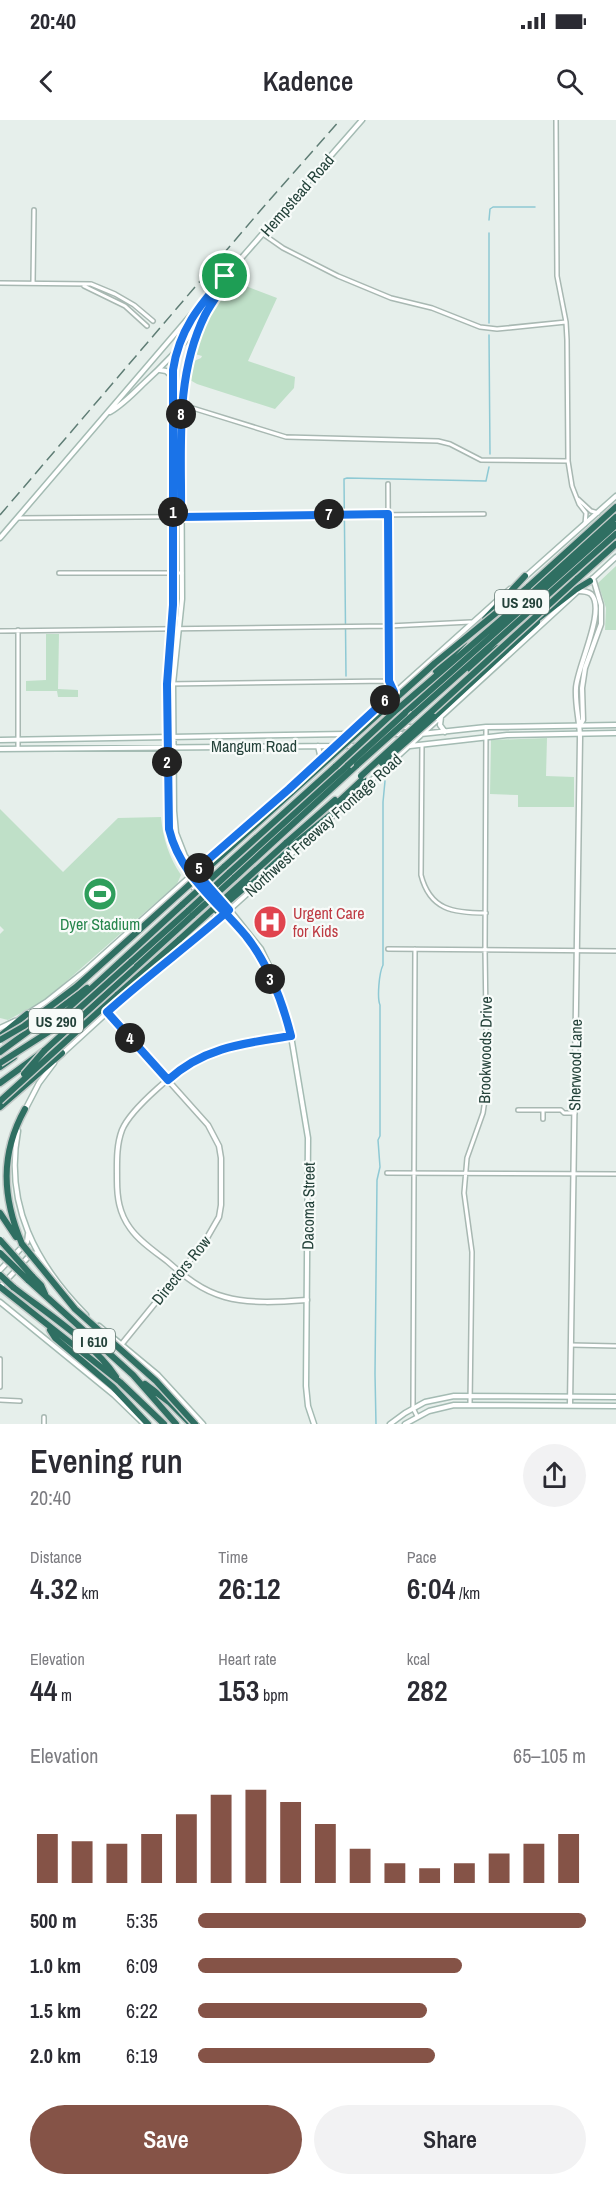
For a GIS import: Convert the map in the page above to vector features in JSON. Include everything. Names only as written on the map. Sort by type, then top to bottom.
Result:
[{"type":"highway","points":[[0,1038],[24,1026],[76,987],[435,663],[528,587],[616,507]]},
{"type":"highway","name":"US 290","points":[[2,1064],[50,1027],[393,713],[616,517]]},
{"type":"highway","points":[[2,1064],[49,1033],[78,1010],[232,875],[405,713],[616,525]]},
{"type":"highway","name":"US 290","points":[[0,1083],[44,1051],[193,915],[232,875],[616,534]]},
{"type":"highway","points":[[0,1101],[616,544]]},
{"type":"highway","points":[[426,684],[525,576]]},
{"type":"highway","points":[[456,676],[465,673],[592,579]]},
{"type":"highway","points":[[286,843],[329,810],[437,717],[551,609]]},
{"type":"highway","points":[[180,939],[231,901],[284,852],[363,789]]},
{"type":"highway","points":[[0,1052],[102,977]]},
{"type":"highway","points":[[0,1038],[27,1014]]},
{"type":"highway","points":[[0,1108],[44,1051]]},
{"type":"highway","points":[[0,1108],[62,1053]]},
{"type":"highway","points":[[22,1244],[7,1205],[4,1178],[11,1135],[25,1108]]},
{"type":"highway","points":[[0,1213],[8,1227],[75,1309],[156,1381],[193,1424]]},
{"type":"highway","points":[[0,1240],[30,1278]]},
{"type":"highway","name":"I 610","points":[[0,1252],[30,1278],[46,1298],[133,1375],[176,1424]]},
{"type":"highway","points":[[0,1273],[13,1287],[86,1344],[110,1367],[120,1382]]},
{"type":"highway","name":"I 610","points":[[0,1287],[120,1382],[164,1424]]},
{"type":"highway","points":[[46,1324],[55,1338],[113,1387],[146,1424]]},
{"type":"highway","points":[[133,1375],[169,1402],[193,1424]]},
{"type":"main road","name":"Hempstead Road","points":[[109,413],[177,352],[205,316],[232,271],[362,120]]},
{"type":"main road","name":"Hempstead Road","points":[[0,538],[225,276],[232,271]]},
{"type":"main road","name":"Dacoma Street","points":[[197,309],[183,334],[173,377],[174,573],[167,684],[169,829],[173,848],[181,862],[228,911]]},
{"type":"main road","name":"Dacoma Street","points":[[205,316],[188,367],[182,405],[182,573],[180,628],[173,684],[176,833],[185,856],[195,871],[259,951],[275,978],[291,1036],[308,1138],[306,1386],[314,1424]]},
{"type":"main road","points":[[159,370],[166,371],[173,377]]},
{"type":"main road","points":[[0,1028],[27,1014],[60,992],[374,712],[471,622],[616,496]]},
{"type":"main road","name":"Northwest Freeway Frontage Road","points":[[203,1424],[158,1375],[85,1314],[56,1281],[39,1255],[18,1204],[15,1185],[14,1149],[25,1108],[39,1083],[62,1053],[149,976],[210,928],[363,789],[437,717],[616,557]]},
{"type":"main road","name":"Sherwood Lane","points":[[580,725],[583,720],[582,688],[585,668],[600,624],[601,605],[592,579]]},
{"type":"main road","name":"Sherwood Lane","points":[[570,1405],[580,734],[577,717],[578,675],[596,620],[596,606],[593,597],[590,593],[578,591]]},
{"type":"main road","points":[[374,712],[369,723],[374,727],[418,727],[431,724]]},
{"type":"main road","points":[[437,717],[445,732]]},
{"type":"main road","name":"Mangum Road","points":[[0,740],[116,740],[349,734],[421,735],[486,727],[616,725]]},
{"type":"main road","points":[[532,726],[532,735]]},
{"type":"main road","name":"Mangum Road","points":[[0,748],[409,746],[486,737],[616,733]]},
{"type":"main road","points":[[285,736],[286,747]]},
{"type":"main road","points":[[228,737],[229,746]]},
{"type":"main road","points":[[68,739],[69,747]]},
{"type":"main road","points":[[116,740],[116,747]]},
{"type":"main road","points":[[318,746],[321,759]]},
{"type":"main road","points":[[326,755],[377,753],[384,757],[385,768]]},
{"type":"main road","points":[[159,905],[186,885],[193,885],[216,913],[210,928]]},
{"type":"main road","name":"Directors Row","points":[[107,1012],[208,1125],[219,1146],[222,1170],[221,1205],[213,1231],[121,1345]]},
{"type":"main road","points":[[291,1036],[219,1049],[196,1059],[168,1080],[128,1120],[118,1145],[117,1196],[130,1228],[143,1242],[198,1286],[225,1297],[256,1301],[307,1300]]},
{"type":"main road","points":[[0,1273],[27,1242],[27,1230]]},
{"type":"main road","points":[[0,1287],[32,1253],[39,1255]]},
{"type":"main road","points":[[0,1302],[146,1424]]},
{"type":"main road","points":[[390,1424],[413,1408],[439,1398],[470,1395],[616,1397]]},
{"type":"main road","points":[[405,1424],[417,1416],[445,1407],[470,1404],[616,1406]]},
{"type":"street","points":[[556,120],[556,276],[566,322],[568,461],[572,486],[579,504],[586,513],[585,524]]},
{"type":"street","points":[[33,283],[34,210]]},
{"type":"street","points":[[263,234],[283,248],[316,265],[391,298],[432,308],[480,327],[497,329],[566,322]]},
{"type":"street","points":[[0,284],[91,284],[127,301],[153,321]]},
{"type":"street","points":[[82,285],[125,306],[147,326]]},
{"type":"street","points":[[172,405],[182,405],[286,437],[438,441],[450,444],[483,461],[568,461]]},
{"type":"street","points":[[388,484],[389,681],[394,692]]},
{"type":"street","points":[[578,499],[591,511],[598,513]]},
{"type":"street","points":[[17,518],[484,514]]},
{"type":"street","points":[[59,573],[182,573]]},
{"type":"street","points":[[0,631],[389,626],[471,622]]},
{"type":"street","points":[[18,630],[18,748]]},
{"type":"street","points":[[167,684],[389,681]]},
{"type":"street","name":"Brookwoods Drive","points":[[470,1404],[471,1252],[465,1208],[464,1173],[472,1139],[486,1102],[486,727]]},
{"type":"street","points":[[422,745],[421,875],[423,884],[426,891],[440,906],[452,911],[486,913]]},
{"type":"street","points":[[388,949],[616,951]]},
{"type":"street","points":[[415,949],[413,1408],[417,1416]]},
{"type":"street","points":[[518,1110],[561,1110],[564,1113],[575,1113]]},
{"type":"street","points":[[543,1110],[543,1119]]},
{"type":"street","points":[[387,1173],[616,1174]]},
{"type":"street","points":[[571,1345],[616,1346]]},
{"type":"street","points":[[0,1359],[0,1387]]},
{"type":"street","points":[[0,1400],[20,1401]]},
{"type":"street","points":[[44,1417],[44,1424]]},
{"type":"green space","points":[[230,280],[277,298],[248,361],[295,377],[294,388],[275,409],[190,380],[194,361],[202,356],[195,354],[206,318]]},
{"type":"green space","points":[[616,566],[616,630],[605,630],[606,608],[598,583]]},
{"type":"green space","points":[[46,634],[59,634],[58,689],[78,690],[78,697],[58,697],[57,691],[26,691],[26,681],[46,680]]},
{"type":"green space","points":[[547,738],[546,776],[574,777],[574,807],[518,807],[518,795],[490,794],[491,740]]},
{"type":"green space","points":[[0,809],[63,872],[118,818],[161,817],[167,848],[181,875],[177,884],[45,1000],[8,1020],[0,1018],[0,934],[4,930],[0,926]]},
{"type":"waterway","points":[[489,220],[490,209],[493,207],[535,207]]},
{"type":"waterway","points":[[489,233],[489,323]]},
{"type":"waterway","points":[[489,335],[490,454]]},
{"type":"waterway","points":[[346,676],[344,479],[486,481],[489,467]]},
{"type":"waterway","points":[[376,1424],[377,1180],[380,1167],[378,1140],[380,1136],[379,991],[383,965],[385,781]]},
{"type":"railway","points":[[0,515],[340,120]]},
{"type":"place","name":"Dyer Stadium","points":[[100,894]]},
{"type":"place","name":"Urgent Care for Kids","points":[[270,922]]},
{"type":"route","points":[[225,276],[197,309],[183,334],[173,370],[173,605],[167,672],[169,829],[173,848],[181,862],[226,913],[257,952],[278,991],[291,1036],[219,1049],[201,1056],[168,1080],[107,1012],[206,931],[226,913],[229,910],[195,871],[289,789],[394,692],[389,681],[388,514],[181,517],[182,405],[185,379],[205,316],[232,271],[225,276]]}]
